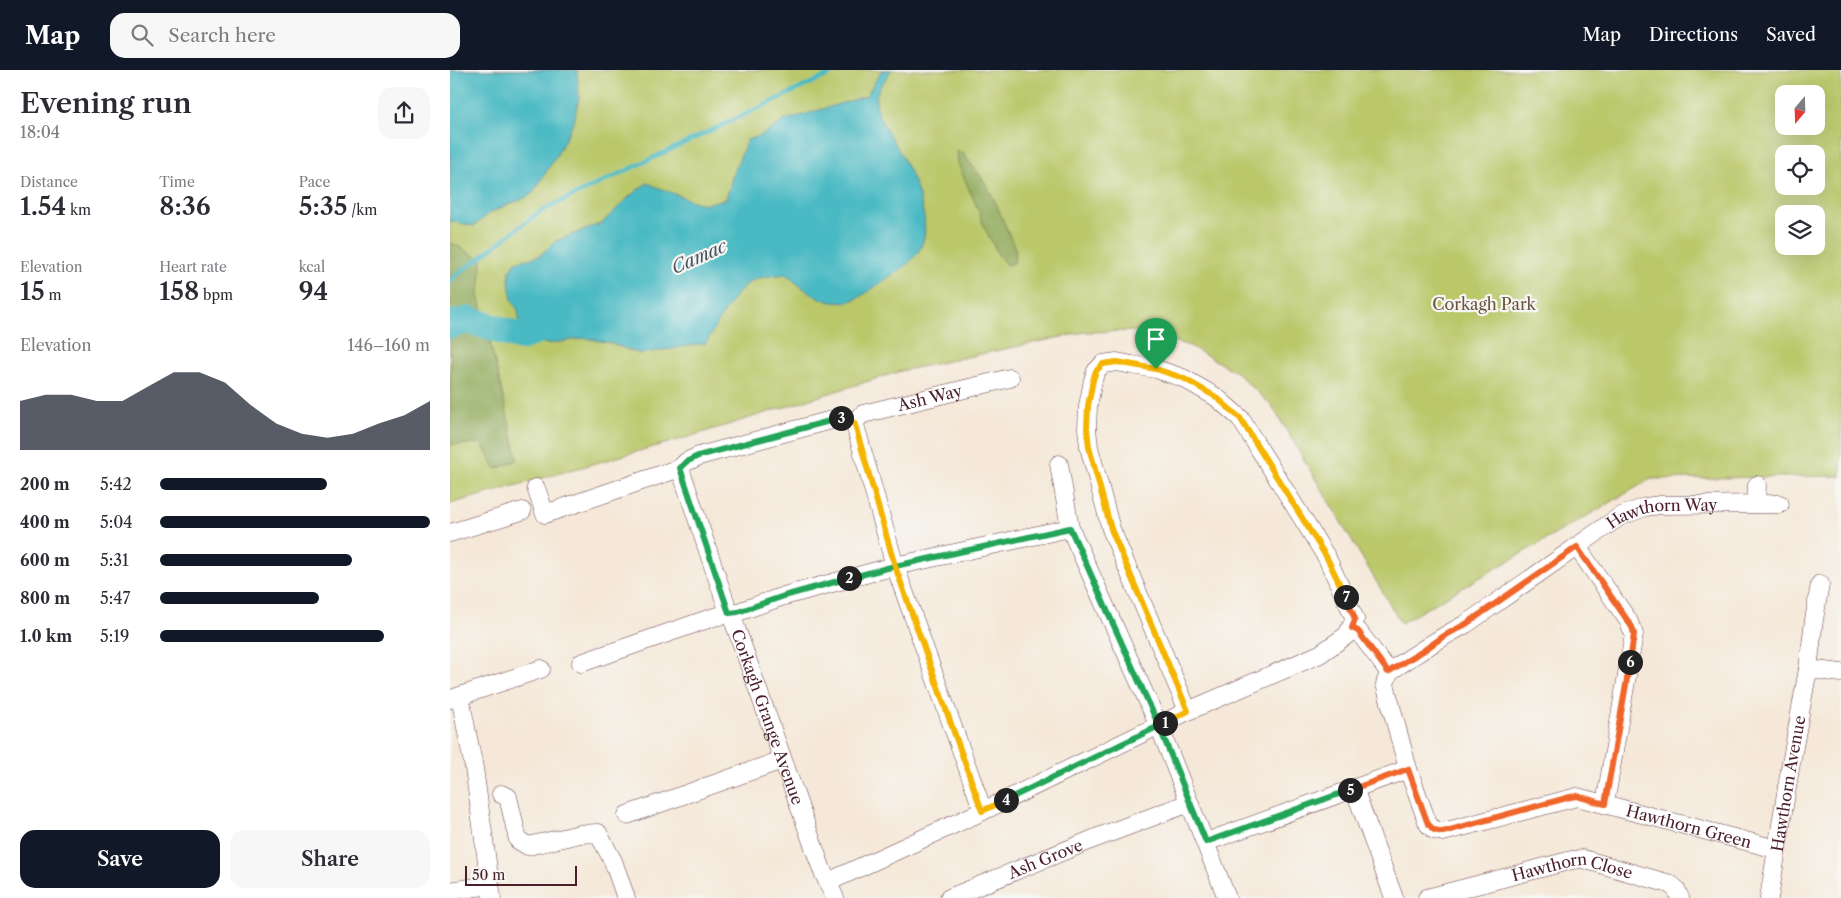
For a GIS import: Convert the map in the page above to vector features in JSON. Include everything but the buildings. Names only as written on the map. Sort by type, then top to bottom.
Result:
[{"type":"street","points":[[831,890],[982,811],[1188,711],[1320,654],[1347,635],[1352,628],[1355,619],[1327,558],[1240,418],[1216,397],[1183,378],[1156,369],[1132,364],[1117,362],[1103,364],[1096,371],[1088,406],[1087,429],[1089,447],[1111,529],[1188,711]]},
{"type":"street","name":"Ash Way","points":[[680,468],[686,462],[698,456],[839,418],[853,422],[863,414],[1010,378]]},
{"type":"street","points":[[853,422],[895,566],[982,811]]},
{"type":"street","points":[[1059,464],[1070,528],[1159,726],[1227,898]]},
{"type":"street","points":[[536,488],[545,514],[680,468]]},
{"type":"street","name":"Corkagh Grange Avenue","points":[[680,468],[729,613],[735,625],[822,870],[831,890]]},
{"type":"street","name":"Hawthorn Way","points":[[1388,672],[1466,624],[1619,517],[1645,507],[1756,494],[1780,504]]},
{"type":"street","points":[[450,533],[522,512]]},
{"type":"street","points":[[581,663],[714,617],[738,612],[784,596],[895,566],[1070,528]]},
{"type":"street","points":[[1577,547],[1628,620],[1634,634],[1605,804]]},
{"type":"street","name":"Hawthorn Avenue","points":[[1769,898],[1808,670],[1820,584]]},
{"type":"street","points":[[1352,628],[1358,631],[1388,672]]},
{"type":"street","points":[[450,891],[491,892],[474,766],[455,698],[541,670]]},
{"type":"street","points":[[1808,670],[1841,673]]},
{"type":"street","name":"Hawthorn Green","points":[[1388,672],[1385,684],[1408,769],[1428,824],[1434,830],[1443,832],[1577,796],[1776,849]]},
{"type":"street","points":[[627,815],[782,760]]},
{"type":"street","points":[[1206,842],[1408,769]]},
{"type":"street","points":[[1354,788],[1394,898]]},
{"type":"street","points":[[501,794],[508,797],[518,840],[528,846],[580,834],[598,833],[613,861],[626,898]]},
{"type":"street","name":"Ash Grove","points":[[949,898],[1189,803]]},
{"type":"street","name":"Hawthorn Close","points":[[1427,898],[1582,859],[1670,884],[1676,888],[1680,898]]},
{"type":"green space","name":"Corkagh Park","points":[[450,70],[1841,70],[1841,476],[1651,479],[1401,623],[1272,406],[1236,372],[1190,346],[1137,331],[1085,332],[901,371],[682,439],[450,504]]},
{"type":"green space","points":[[957,151],[962,152],[987,185],[1016,251],[1014,263],[1007,265],[999,256],[983,225],[958,164]]},
{"type":"green space","points":[[450,244],[454,244],[482,260],[479,295],[518,460],[496,469],[481,443],[450,445]]},
{"type":"water","points":[[450,70],[577,70],[579,97],[574,121],[558,153],[533,193],[490,213],[474,226],[450,221]]},
{"type":"water","points":[[882,70],[891,70],[878,91],[876,100],[877,112],[901,154],[913,180],[925,223],[921,247],[910,262],[900,270],[861,296],[844,302],[834,302],[816,296],[786,274],[755,279],[747,284],[736,296],[706,343],[640,354],[610,343],[586,338],[547,344],[521,337],[518,310],[512,300],[509,283],[510,270],[516,262],[539,256],[556,241],[602,223],[631,195],[647,183],[695,202],[705,204],[726,199],[733,174],[747,140],[760,136],[786,120],[866,96]]},
{"type":"waterway","name":"Camac","points":[[450,282],[456,275],[543,210],[839,70]]},
{"type":"waterway","name":"Camac","points":[[450,325],[469,320],[521,337],[555,322]]},
{"type":"route","points":[[1156,369],[1117,362],[1103,364],[1096,371],[1093,380],[1088,406],[1087,429],[1089,447],[1111,529],[1188,711],[1159,726],[1070,528],[895,566],[838,580],[738,612],[729,613],[680,468],[686,462],[698,456],[839,418],[853,422],[855,425],[895,566],[982,811],[1159,726],[1206,842],[1408,769],[1428,824],[1434,830],[1443,832],[1570,797],[1577,796],[1605,804],[1634,634],[1628,620],[1577,547],[1466,624],[1388,672],[1358,631],[1352,628],[1355,619],[1327,558],[1240,418],[1216,397],[1183,378],[1156,369]]}]
